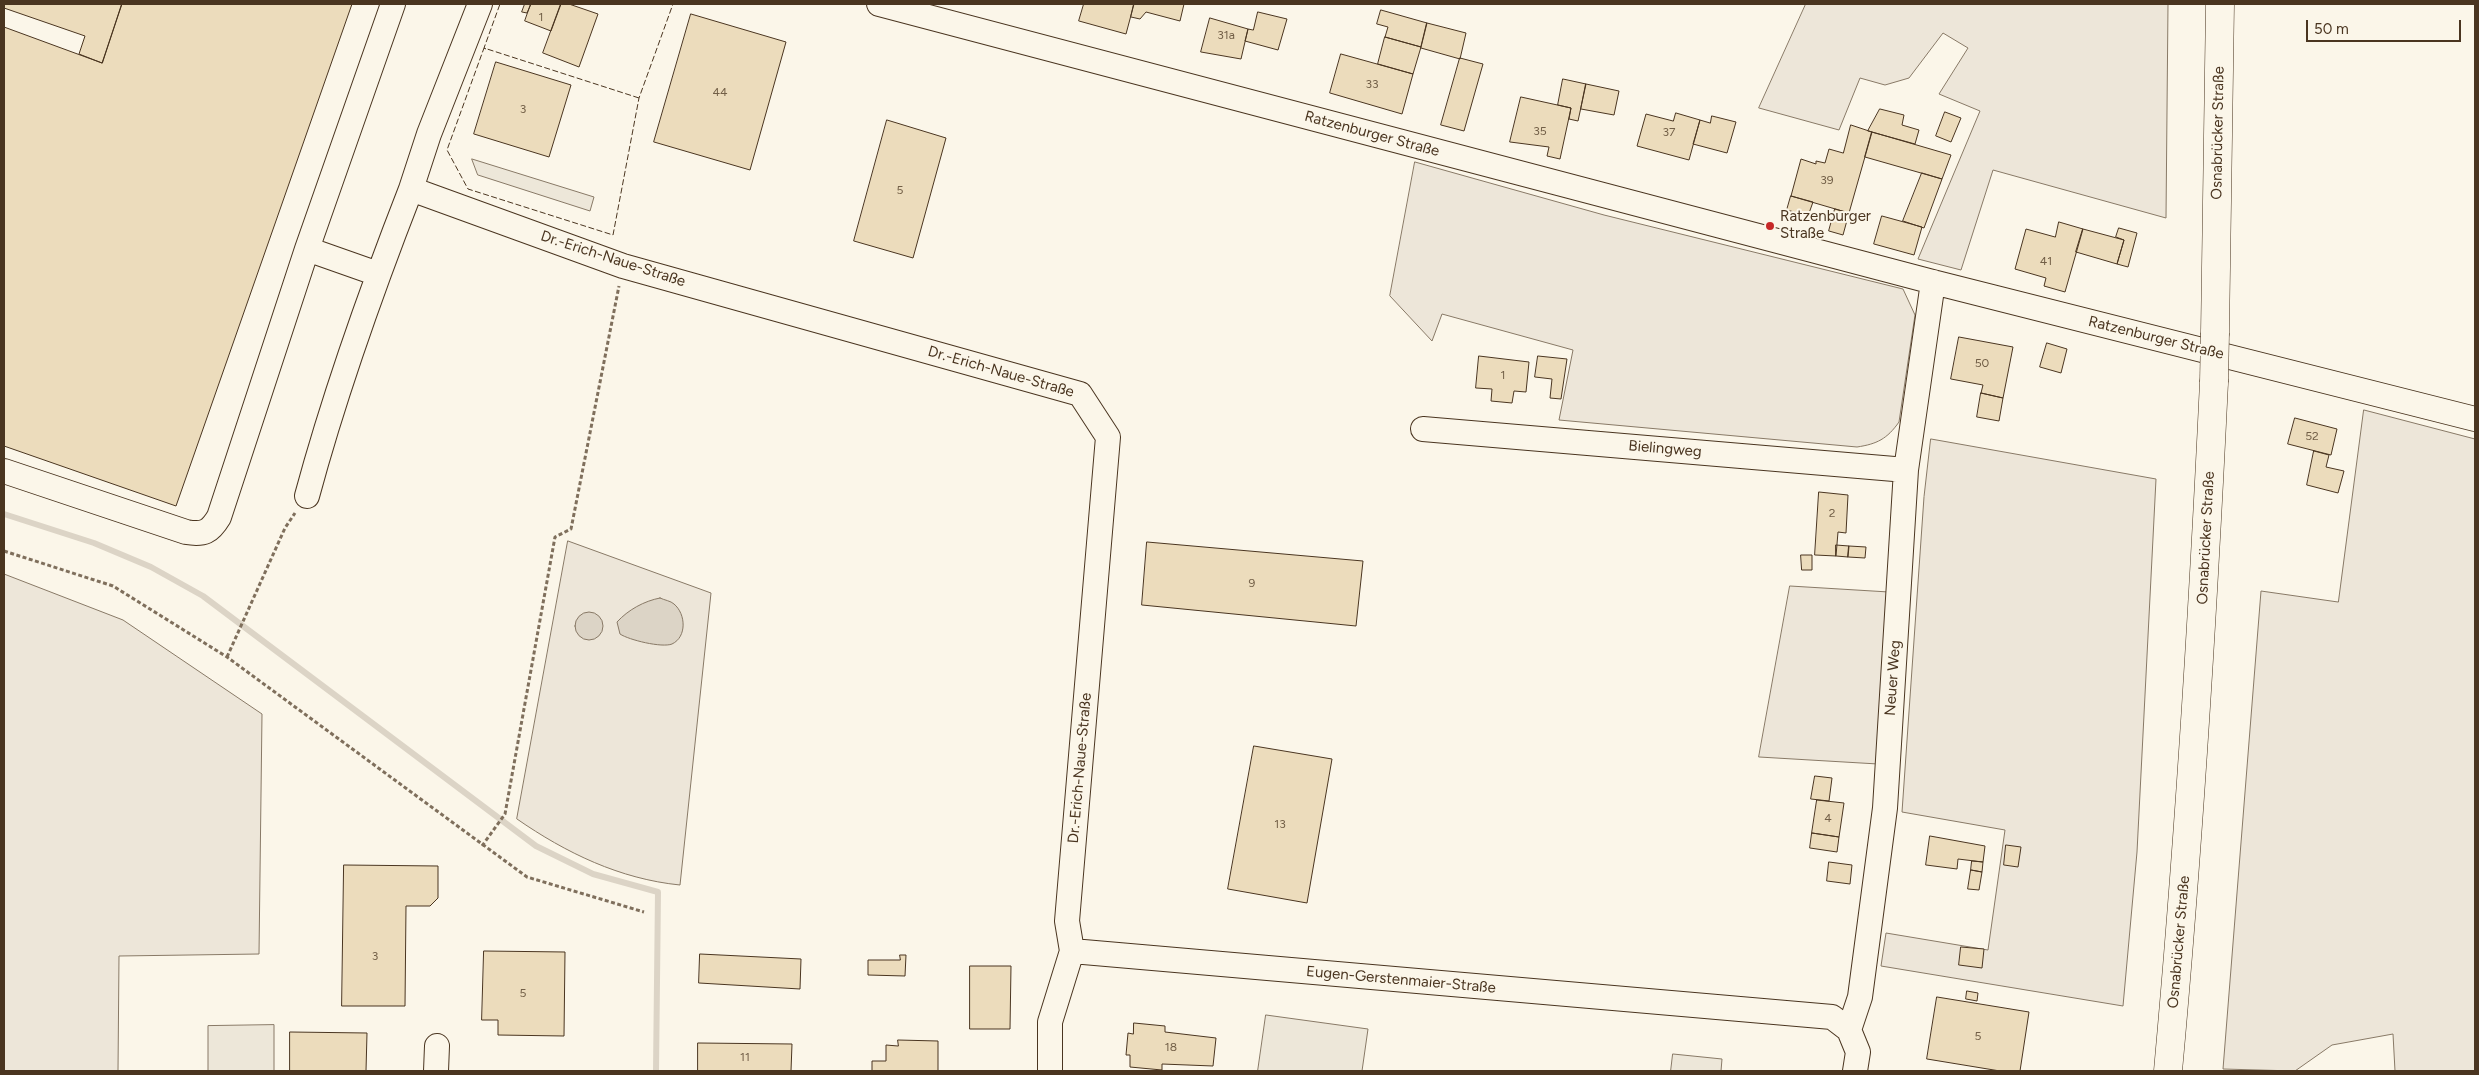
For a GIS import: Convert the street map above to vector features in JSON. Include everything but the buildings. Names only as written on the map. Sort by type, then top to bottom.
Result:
[{"type":"main road","name":"Osnabrücker Straße","points":[[2168,1071],[2182,908],[2202,626],[2214,382],[2220,4]]},
{"type":"street","points":[[4,471],[186,532],[200,535],[211,530],[219,517],[307,249],[393,4]]},
{"type":"street","points":[[307,496],[378,274],[411,189],[429,134],[480,4]]},
{"type":"street","name":"Ratzenburger Straße","points":[[879,4],[1933,282],[2475,419]]},
{"type":"street","name":"Dr.-Erich-Naue-Straße","points":[[411,189],[623,266],[1080,394],[1108,437],[1067,921],[1072,951]]},
{"type":"street","points":[[307,249],[378,274]]},
{"type":"street","name":"Neuer Weg","points":[[1849,1030],[1860,997],[1885,808],[1906,470],[1933,282]]},
{"type":"street","name":"Bielingweg","points":[[1424,429],[1906,470]]},
{"type":"street","points":[[1050,1071],[1050,1022],[1072,951]]},
{"type":"street","name":"Eugen-Gerstenmaier-Straße","points":[[1072,951],[1832,1017],[1849,1030]]},
{"type":"street","points":[[1849,1030],[1858,1052],[1855,1071]]},
{"type":"street","points":[[436,1071],[437,1046]]},
{"type":"path","points":[[482,846],[505,814],[556,537],[570,529],[623,266]]},
{"type":"path","points":[[227,657],[285,528],[307,496]]},
{"type":"path","points":[[4,551],[113,586],[227,657],[527,878],[644,912]]},
{"type":"shaded area","points":[[1806,4],[2168,4],[2166,218],[1993,170],[1961,270],[1918,259],[1980,111],[1939,94],[1968,48],[1943,33],[1909,78],[1885,85],[1860,78],[1839,130],[1759,108]]},
{"type":"shaded area","points":[[472,159],[594,197],[590,211],[478,175]]},
{"type":"shaded area","points":[[1415,162],[1604,215],[1903,289],[1915,315],[1899,422],[1881,440],[1857,447],[1559,420],[1573,350],[1442,314],[1432,341],[1390,296]]},
{"type":"shaded area","points":[[2364,410],[2475,439],[2475,1071],[2395,1071],[2393,1034],[2332,1045],[2295,1071],[2223,1069],[2261,591],[2338,602]]},
{"type":"shaded area","points":[[1931,439],[2156,479],[2137,852],[2123,1006],[1881,966],[1886,933],[1988,950],[2005,830],[1902,812],[1924,497]]},
{"type":"shaded area","points":[[568,541],[711,593],[680,885],[636,877],[594,862],[555,843],[517,819]]},
{"type":"shaded area","points":[[4,574],[123,620],[262,714],[259,954],[119,956],[118,1071],[4,1071]]},
{"type":"shaded area","points":[[1790,586],[1889,592],[1878,764],[1759,757]]},
{"type":"shaded area","points":[[660,598],[673,603],[681,613],[683,625],[677,641],[667,645],[654,644],[631,639],[620,634],[617,622],[621,618],[642,604]]},
{"type":"shaded area","points":[[589,612],[599,616],[603,626],[599,636],[589,640],[579,636],[575,626],[579,616]]},
{"type":"shaded area","points":[[1266,1015],[1368,1029],[1362,1071],[1258,1071]]},
{"type":"shaded area","points":[[274,1025],[274,1071],[208,1071],[208,1026]]},
{"type":"shaded area","points":[[1673,1054],[1722,1059],[1721,1071],[1671,1071]]},
{"type":"waterway","points":[[4,514],[94,543],[151,567],[203,596],[536,846],[593,874],[658,892],[656,1071]]},
{"type":"fence","points":[[486,49],[484,48],[500,4]]},
{"type":"fence","points":[[639,98],[484,48],[447,150],[468,189],[613,235],[639,98],[673,4]]},
{"type":"place","name":"Ratzenburger Straße","points":[[1770,226]]}]
